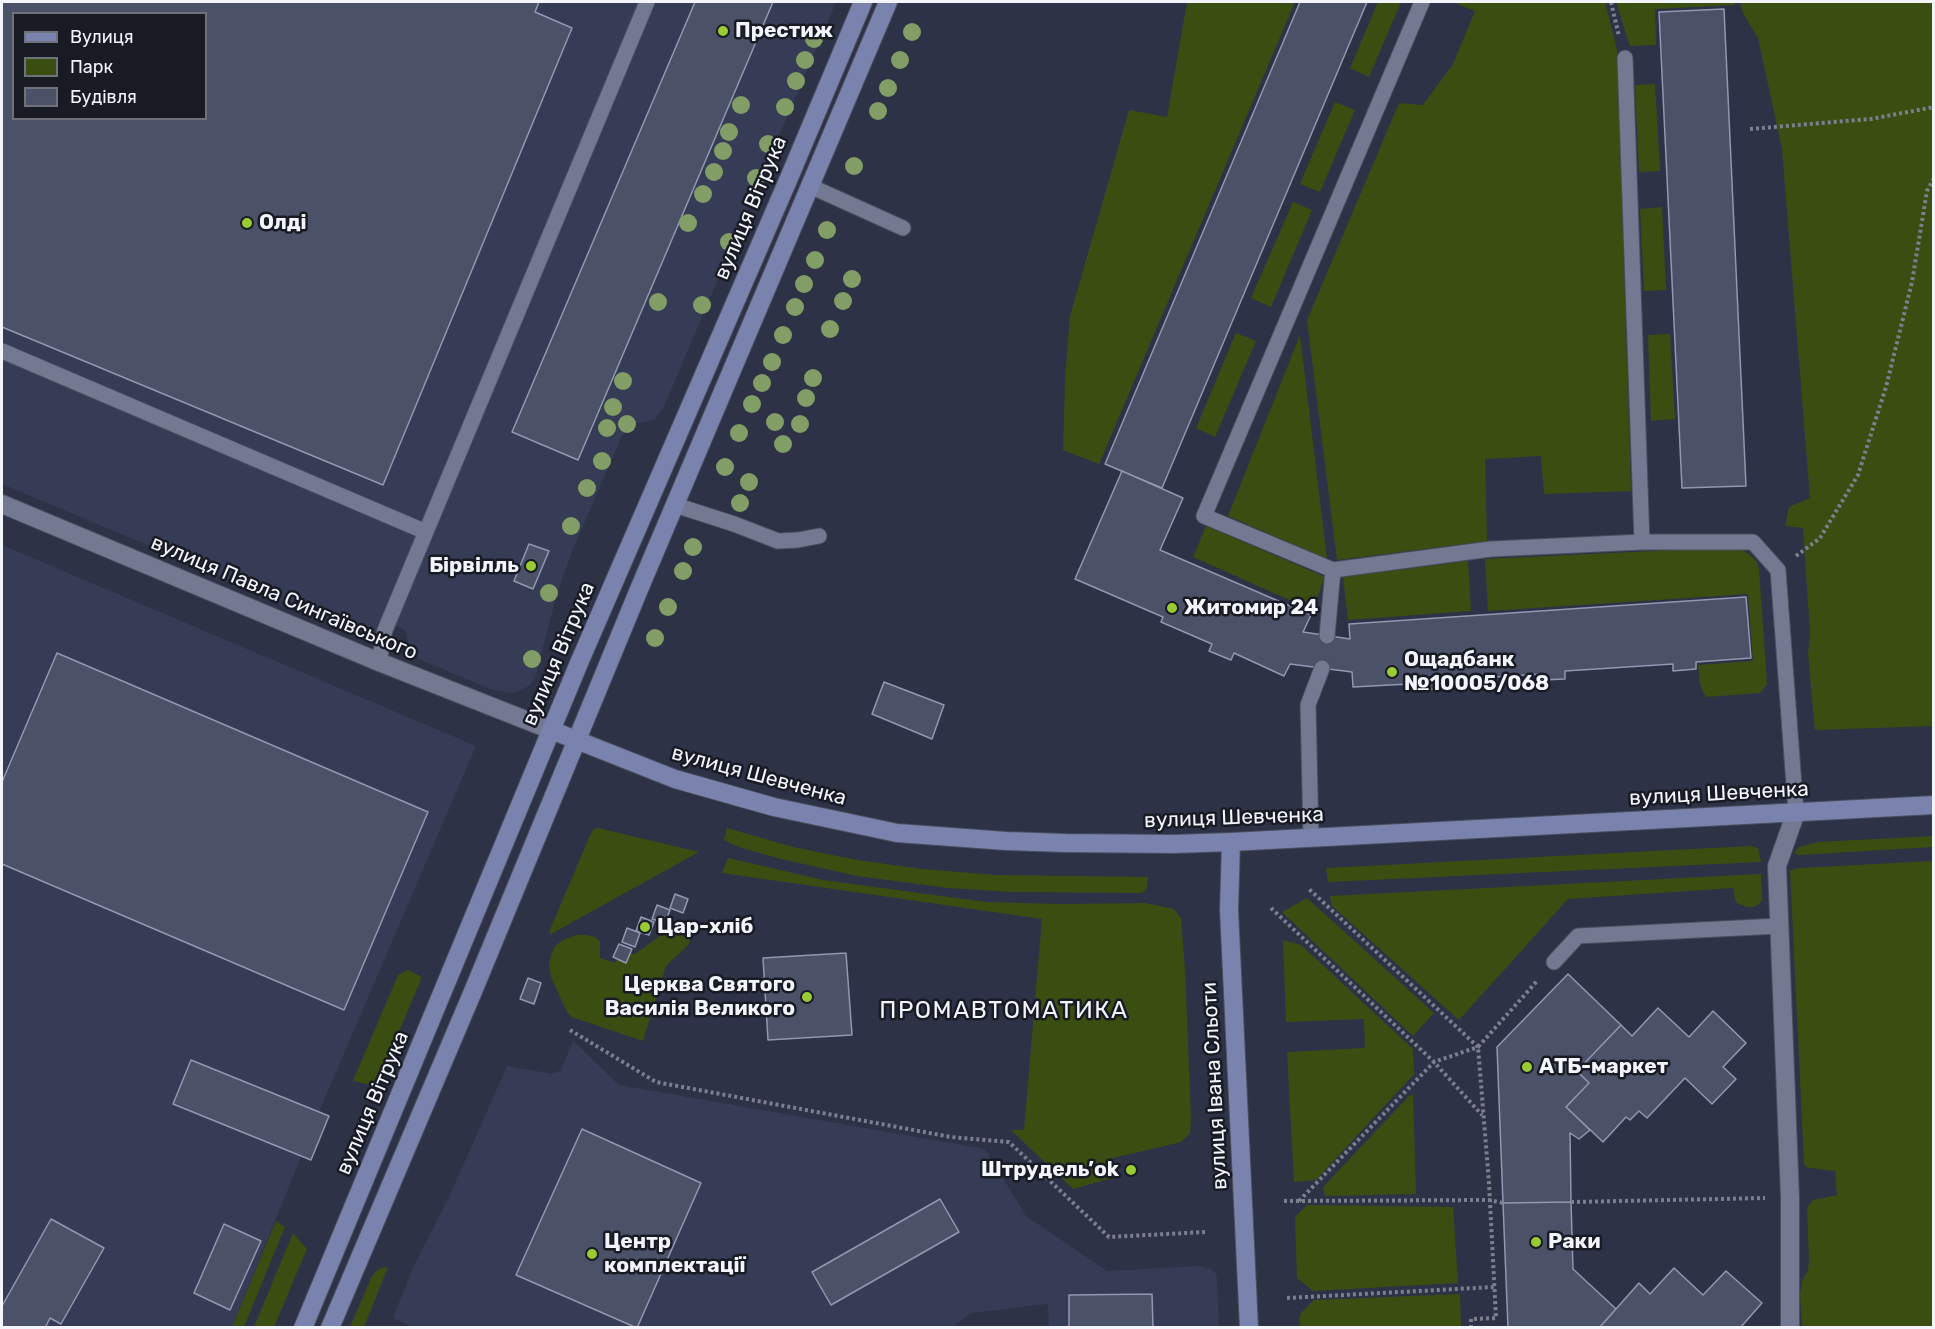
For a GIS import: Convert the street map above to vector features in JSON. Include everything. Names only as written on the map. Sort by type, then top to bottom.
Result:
[{"type":"main road","name":"вулиця Вітрука","points":[[303,1328],[551,730],[863,2]]},
{"type":"main road","points":[[330,1328],[888,2]]},
{"type":"main road","name":"вулиця Шевченка","points":[[551,730],[675,779],[774,807],[897,833],[1065,843],[1230,842],[1934,805]]},
{"type":"main road","name":"вулиця Івана Сльоти","points":[[1230,842],[1230,910],[1249,1328]]},
{"type":"street","name":"вулиця Павла Сингаївського","points":[[2,504],[379,662],[551,730]]},
{"type":"street","points":[[1790,1328],[1790,1198],[1777,866],[1796,812]]},
{"type":"lane","points":[[379,662],[385,630],[647,2]]},
{"type":"lane","points":[[1422,2],[1204,516],[1333,570],[1491,549],[1642,542],[1753,542],[1778,570],[1796,812]]},
{"type":"lane","points":[[1625,58],[1642,542]]},
{"type":"lane","points":[[810,186],[903,228]]},
{"type":"lane","points":[[2,351],[426,532]]},
{"type":"lane","points":[[675,505],[778,541],[819,536]]},
{"type":"lane","points":[[1327,636],[1333,570]]},
{"type":"lane","points":[[1311,837],[1308,705],[1322,668]]},
{"type":"lane","points":[[1554,962],[1578,936],[1779,926]]},
{"type":"path","points":[[1611,2],[1625,58]]},
{"type":"path","points":[[1750,129],[1871,118],[1934,107]]},
{"type":"path","points":[[1778,570],[1820,538],[1858,475],[1887,387],[1911,282],[1927,191],[1934,178]]},
{"type":"path","points":[[1309,889],[1478,1047],[1496,1318],[1471,1319],[1471,1328]]},
{"type":"path","points":[[1270,908],[1434,1062],[1483,1117]]},
{"type":"path","points":[[1299,1201],[1434,1062],[1478,1047],[1554,962]]},
{"type":"path","points":[[570,1030],[656,1082],[951,1137],[1009,1142],[1109,1237],[1205,1232]]},
{"type":"path","points":[[1571,1202],[1790,1198]]},
{"type":"path","points":[[1284,1202],[1489,1200],[1503,1203]]},
{"type":"path","points":[[1287,1298],[1494,1287]]},
{"type":"shaded area","points":[[2,2],[836,2],[663,409],[654,420],[630,425],[623,434],[572,551],[556,597],[536,675],[530,685],[520,691],[510,693],[490,689],[417,658],[409,648],[406,631],[389,622],[383,629],[372,635],[364,636],[2,484]]},
{"type":"shaded area","points":[[2,545],[476,746],[327,1093],[232,1327],[2,1327]]},
{"type":"shaded area","points":[[573,1041],[619,1085],[985,1149],[1026,1216],[1107,1271],[1198,1266],[1212,1270],[1217,1280],[1219,1327],[1049,1327],[1048,1304],[972,1313],[951,1328],[414,1328],[393,1318],[413,1268],[449,1197],[507,1066],[553,1074],[561,1070]]},
{"type":"green space","points":[[1187,2],[1295,2],[1099,464],[1063,450],[1070,316],[1129,110],[1167,117]]},
{"type":"green space","points":[[1378,2],[1401,2],[1369,77],[1350,68]]},
{"type":"green space","points":[[1453,2],[1605,2],[1617,50],[1631,491],[1544,494],[1541,456],[1485,459],[1487,541],[1337,560],[1307,320],[1399,103],[1423,105],[1453,64],[1475,11]]},
{"type":"green space","points":[[1616,2],[1734,2],[1735,5],[1655,9],[1656,45],[1630,46]]},
{"type":"green space","points":[[1740,2],[1933,2],[1933,726],[1815,730],[1808,654],[1810,633],[1803,528],[1785,526],[1789,507],[1810,498],[1782,149],[1758,38],[1743,13]]},
{"type":"green space","points":[[1655,84],[1660,171],[1639,172],[1635,85]]},
{"type":"green space","points":[[1335,102],[1355,110],[1320,192],[1300,184]]},
{"type":"green space","points":[[1293,202],[1312,210],[1271,307],[1251,298]]},
{"type":"green space","points":[[1662,207],[1666,290],[1644,291],[1640,209]]},
{"type":"green space","points":[[1236,333],[1256,341],[1215,437],[1196,428]]},
{"type":"green space","points":[[1670,334],[1675,419],[1651,421],[1648,335]]},
{"type":"green space","points":[[1300,335],[1327,559],[1228,516]]},
{"type":"green space","points":[[1206,526],[1325,577],[1312,610],[1193,557]]},
{"type":"green space","points":[[1741,549],[1757,562],[1767,684],[1760,693],[1706,697],[1701,688],[1699,676],[1698,665],[1753,661],[1748,594],[1488,611],[1485,559]]},
{"type":"green space","points":[[1468,561],[1471,611],[1348,620],[1343,577]]},
{"type":"green space","points":[[598,828],[699,852],[551,934],[549,932],[591,833]]},
{"type":"green space","points":[[727,828],[793,847],[857,860],[922,869],[996,875],[1148,877],[1147,885],[1146,890],[1142,893],[1013,892],[948,888],[857,876],[739,847],[724,840]]},
{"type":"green space","points":[[1933,836],[1933,847],[1798,855],[1794,853],[1799,847],[1818,842]]},
{"type":"green space","points":[[1751,846],[1758,848],[1761,862],[1328,882],[1326,868]]},
{"type":"green space","points":[[728,858],[823,880],[986,902],[1145,903],[1174,909],[1181,918],[1185,970],[1190,1133],[1181,1142],[1113,1158],[1116,1177],[1073,1189],[1011,1130],[1024,1130],[1042,919],[722,873]]},
{"type":"green space","points":[[1933,861],[1933,1327],[1802,1327],[1800,1295],[1809,1259],[1807,1208],[1813,1200],[1837,1195],[1835,1171],[1806,1167],[1804,1163],[1790,871],[1798,868]]},
{"type":"green space","points":[[1761,874],[1762,900],[1754,907],[1737,903],[1733,888],[1568,899],[1459,1020],[1332,906],[1330,896]]},
{"type":"green space","points":[[1307,898],[1434,1013],[1413,1036],[1282,912]]},
{"type":"green space","points":[[675,930],[694,932],[688,945],[666,966],[643,1041],[572,1017],[567,1012],[551,977],[549,964],[555,946],[576,935],[595,937],[600,941],[600,958],[615,963],[621,952],[635,954],[661,935]]},
{"type":"green space","points":[[1283,940],[1301,945],[1413,1049],[1414,1074],[1316,1180],[1294,1182],[1287,1052],[1365,1048],[1364,1019],[1286,1022]]},
{"type":"green space","points":[[408,970],[422,977],[380,1077],[366,1084],[353,1081],[398,975]]},
{"type":"green space","points":[[1410,1095],[1413,1095],[1416,1194],[1325,1196],[1323,1187]]},
{"type":"green space","points":[[1307,1205],[1453,1207],[1458,1283],[1313,1291],[1297,1278],[1295,1217]]},
{"type":"green space","points":[[276,1221],[285,1227],[244,1327],[232,1327]]},
{"type":"green space","points":[[293,1233],[307,1249],[274,1327],[254,1327]]},
{"type":"green space","points":[[388,1267],[364,1327],[350,1327],[371,1278],[381,1268]]},
{"type":"green space","points":[[1460,1294],[1461,1327],[1300,1327],[1300,1314],[1314,1300]]},
{"type":"building","name":"Олді","points":[[2,2],[539,2],[535,12],[572,28],[383,485],[2,327]]},
{"type":"building","points":[[695,2],[773,2],[578,460],[512,432]]},
{"type":"building","points":[[1300,2],[1367,2],[1162,488],[1105,464]]},
{"type":"building","points":[[1724,9],[1746,486],[1682,488],[1659,12]]},
{"type":"building","points":[[1122,471],[1183,498],[1160,550],[1311,615],[1303,632],[1350,639],[1349,624],[1746,597],[1751,658],[1696,662],[1696,669],[1673,671],[1673,664],[1565,671],[1565,679],[1542,680],[1542,674],[1433,681],[1434,689],[1410,690],[1409,684],[1353,687],[1352,672],[1290,664],[1284,676],[1234,653],[1231,660],[1209,651],[1212,644],[1161,622],[1163,617],[1075,579]]},
{"type":"building","name":"Бірвілль","points":[[529,544],[549,551],[533,589],[514,581]]},
{"type":"building","points":[[57,653],[428,812],[344,1010],[2,864],[2,782]]},
{"type":"building","points":[[884,682],[944,705],[932,739],[872,714]]},
{"type":"building","points":[[675,894],[688,899],[683,913],[670,908]]},
{"type":"building","points":[[657,905],[670,910],[665,923],[652,919]]},
{"type":"building","name":"Цар-хліб","points":[[641,917],[654,922],[649,935],[636,931]]},
{"type":"building","points":[[627,928],[640,933],[635,947],[622,942]]},
{"type":"building","points":[[619,944],[632,949],[626,963],[613,957]]},
{"type":"building","name":"Церква Святого Василія Великого","points":[[846,953],[852,1035],[768,1040],[763,958]]},
{"type":"building","points":[[1568,974],[1621,1025],[1577,1071],[1589,1083],[1566,1107],[1590,1130],[1579,1139],[1570,1133],[1571,1202],[1503,1203],[1497,1047]]},
{"type":"building","points":[[528,978],[541,983],[534,1004],[520,999]]},
{"type":"building","points":[[1658,1008],[1689,1037],[1713,1011],[1746,1043],[1723,1067],[1736,1079],[1712,1104],[1685,1078],[1647,1118],[1639,1111],[1630,1120],[1626,1117],[1603,1142],[1566,1107],[1589,1083],[1577,1071],[1621,1025],[1632,1036]]},
{"type":"building","points":[[191,1060],[329,1116],[311,1160],[173,1104]]},
{"type":"building","points":[[582,1129],[701,1183],[637,1328],[516,1275]]},
{"type":"building","points":[[940,1199],[959,1232],[831,1305],[812,1272]]},
{"type":"building","points":[[1571,1202],[1573,1269],[1616,1309],[1599,1328],[1508,1328],[1503,1203]]},
{"type":"building","points":[[51,1219],[104,1248],[61,1324],[50,1318],[45,1328],[2,1328],[2,1306]]},
{"type":"building","points":[[224,1224],[261,1241],[230,1310],[194,1293]]},
{"type":"building","points":[[1674,1268],[1703,1295],[1726,1271],[1762,1303],[1740,1328],[1599,1328],[1639,1283],[1650,1294]]},
{"type":"building","points":[[1152,1294],[1153,1328],[1069,1328],[1069,1295]]},
{"type":"place","name":"Престиж","points":[[723,31]]},
{"type":"place","name":"Олді","points":[[247,223]]},
{"type":"place","name":"Бірвілль","points":[[531,566]]},
{"type":"place","name":"Житомир 24","points":[[1172,608]]},
{"type":"place","name":"Ощадбанк №10005/068","points":[[1392,672]]},
{"type":"place","name":"Цар-хліб","points":[[645,927]]},
{"type":"place","name":"Церква Святого Василія Великого","points":[[807,997]]},
{"type":"place","name":"АТБ-маркет","points":[[1527,1067]]},
{"type":"place","name":"Штрудель’ok","points":[[1131,1170]]},
{"type":"place","name":"Раки","points":[[1536,1242]]},
{"type":"place","name":"Центр комплектації","points":[[592,1254]]},
{"type":"district","name":"ПРОМАВТОМАТИКА","points":[[1004,1011]]}]
